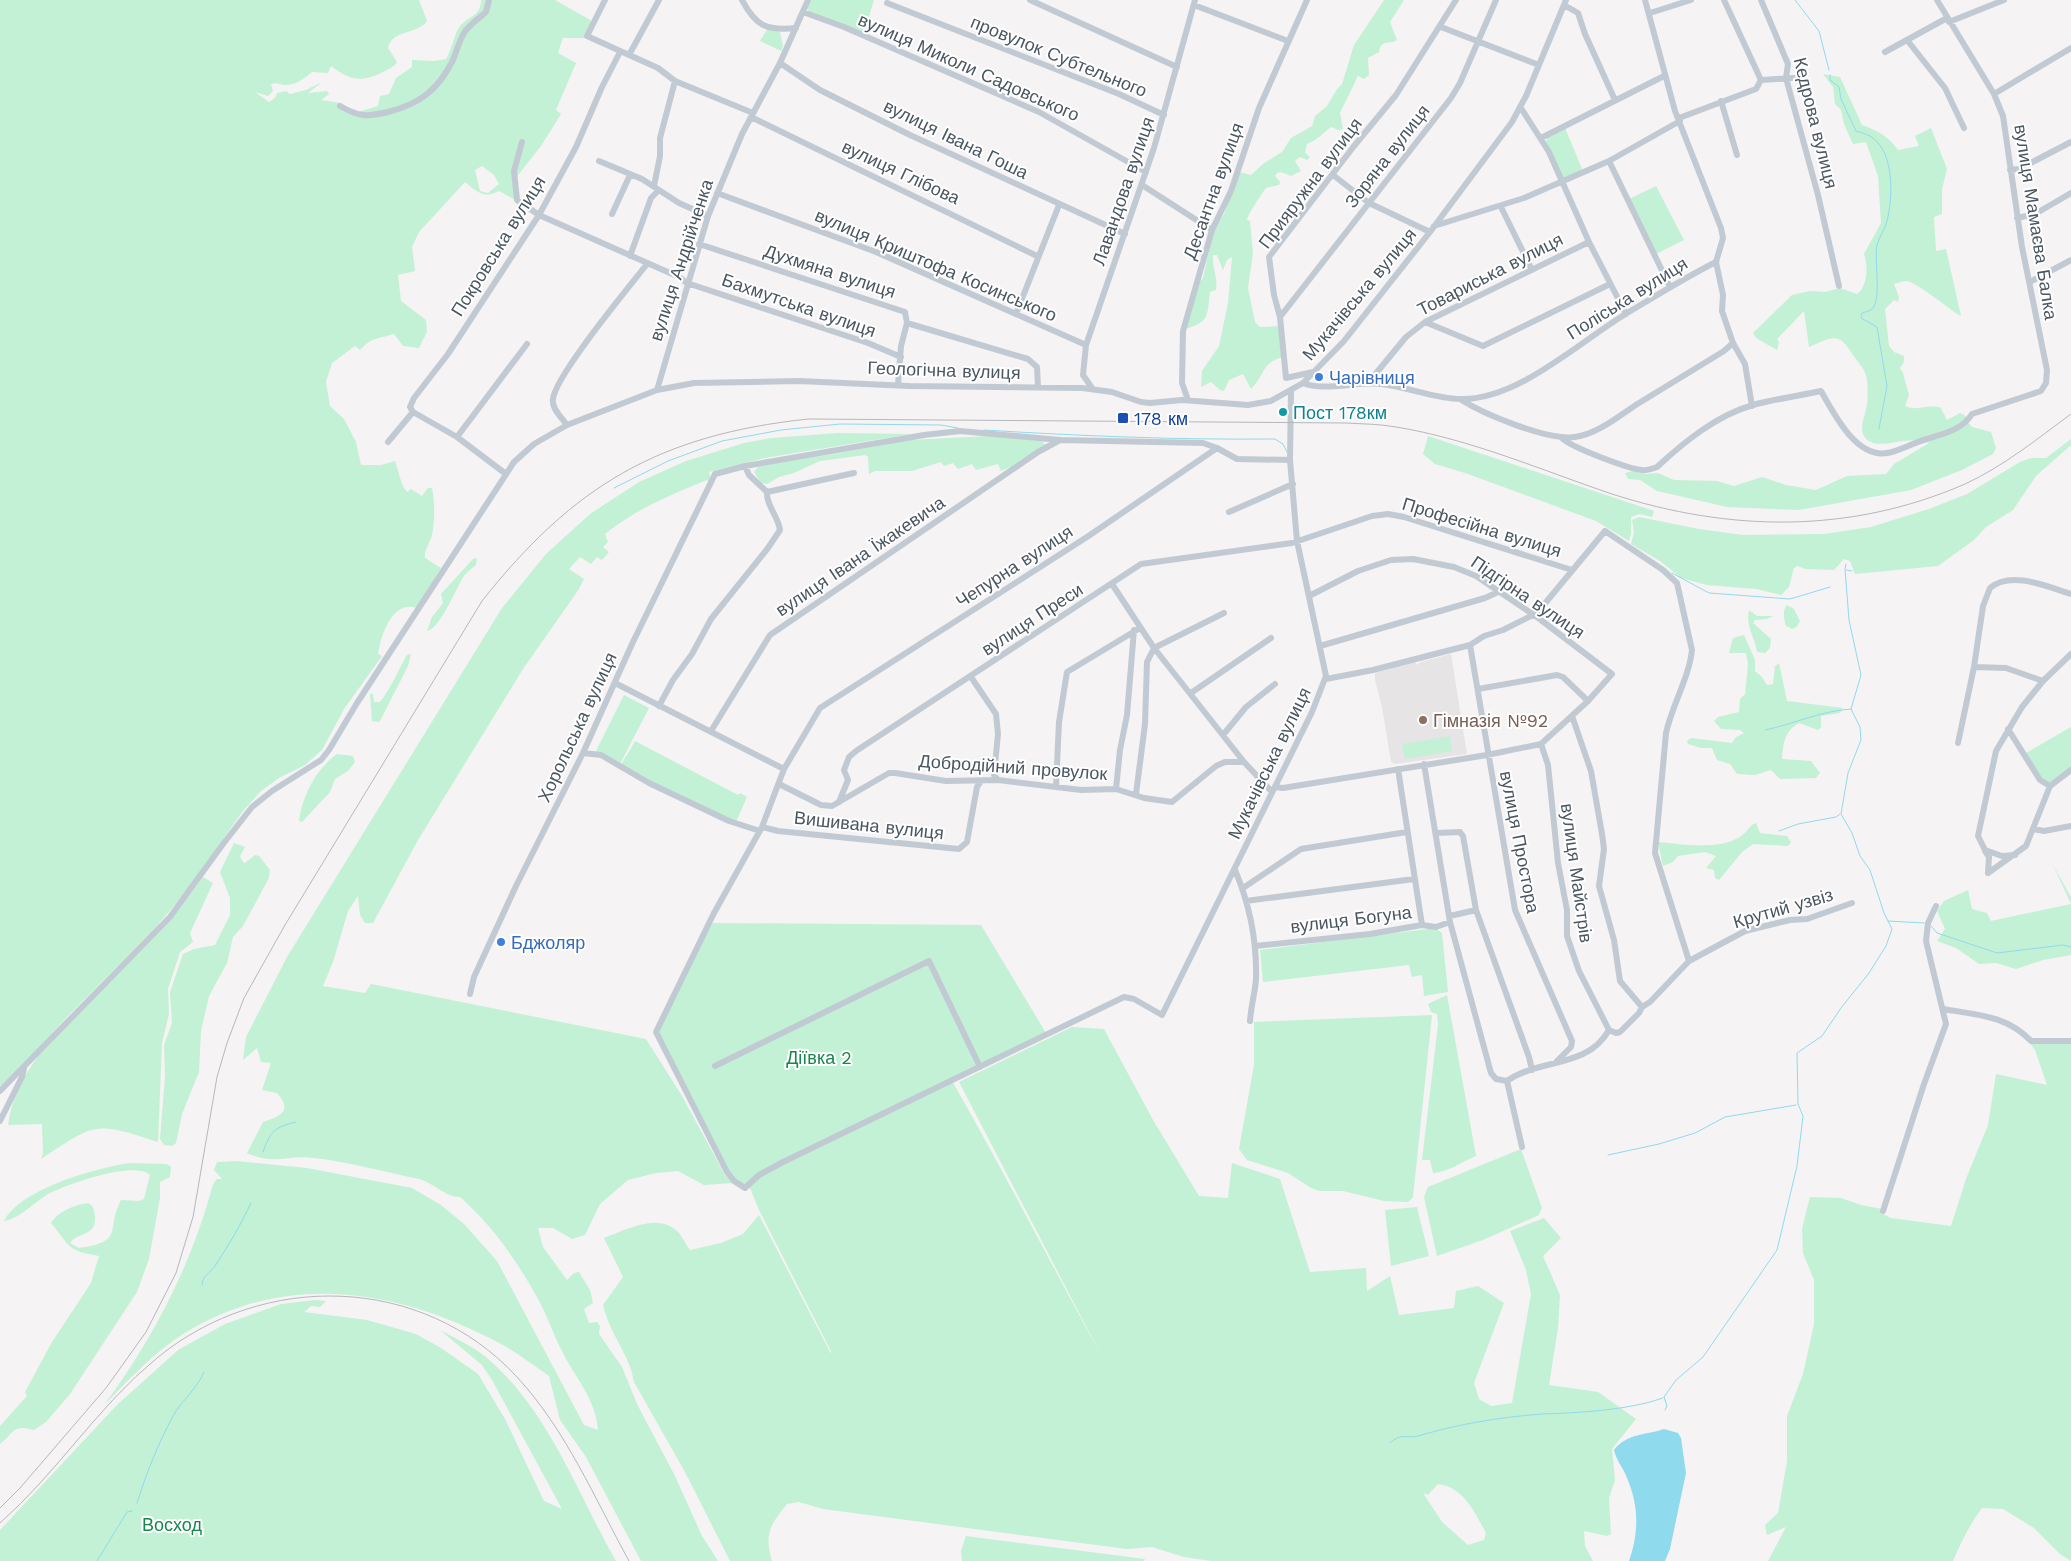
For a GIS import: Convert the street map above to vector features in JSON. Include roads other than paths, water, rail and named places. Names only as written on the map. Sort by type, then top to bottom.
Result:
[{"type":"street","points":[[340,106],[354,114],[371,115],[404,108],[418,102],[440,81],[452,62],[463,34],[486,12],[489,0]]},
{"type":"street","points":[[605,0],[587,36],[658,68],[675,81],[752,115]]},
{"type":"street","points":[[628,55],[659,0]]},
{"type":"street","points":[[742,0],[754,19],[766,27],[796,28]]},
{"type":"street","name":"вулиця Андрійченка","points":[[657,390],[708,216],[752,115],[780,63],[808,0]]},
{"type":"street","points":[[1030,0],[1177,67]]},
{"type":"street","name":"Десантна вулиця","points":[[1188,400],[1182,383],[1183,331],[1212,230],[1232,190],[1256,115],[1307,0]]},
{"type":"street","name":"Прияружна вулиця","points":[[1315,372],[1286,378],[1280,317],[1274,295],[1269,258],[1396,95],[1441,27],[1456,0]]},
{"type":"street","name":"Зоряна вулиця","points":[[1280,317],[1451,98],[1460,83],[1496,0]]},
{"type":"street","points":[[1562,438],[1567,444],[1639,470],[1649,470],[1657,467],[1704,428],[1752,406],[1745,364],[1733,343],[1722,311],[1723,295],[1716,262],[1723,238],[1721,228],[1693,159],[1664,76],[1650,13],[1645,0]]},
{"type":"street","points":[[1650,13],[1691,0]]},
{"type":"street","points":[[1724,0],[1761,80]]},
{"type":"street","name":"Кедрова вулиця","points":[[1761,0],[1788,64],[1786,78],[1818,195],[1839,286]]},
{"type":"street","name":"вулиця Мамаєва Балка","points":[[1752,406],[1821,392],[1857,445],[1870,451],[1887,453],[1946,433],[1966,424],[1972,414],[2041,391],[2046,382],[2047,370],[2017,218],[2003,116],[1994,94],[1937,0]]},
{"type":"street","points":[[1885,52],[1948,20],[2004,0]]},
{"type":"street","points":[[1565,2],[1578,12],[1585,34],[1615,100]]},
{"type":"street","name":"Мукачівська вулиця","points":[[980,1067],[1124,997],[1134,999],[1162,1015],[1235,870],[1312,712],[1326,679],[1297,541],[1290,460],[1291,391],[1315,372],[1372,307],[1521,108],[1565,2]]},
{"type":"street","name":"провулок Субтельного","points":[[887,3],[1119,94],[1164,115]]},
{"type":"street","points":[[1195,3],[1288,42]]},
{"type":"street","name":"Лавандова вулиця","points":[[1092,388],[1083,375],[1086,345],[1142,185],[1164,115],[1195,3]]},
{"type":"street","name":"вулиця Миколи Садовського","points":[[803,12],[844,27],[1039,112],[1146,172]]},
{"type":"street","points":[[1441,27],[1539,65]]},
{"type":"street","points":[[1907,40],[1945,88],[1964,128]]},
{"type":"street","points":[[1994,94],[2041,64],[2071,48]]},
{"type":"street","name":"Покровська вулиця","points":[[388,442],[413,412],[410,407],[414,398],[444,359],[539,214],[576,146],[620,52]]},
{"type":"street","name":"вулиця Івана Гоша","points":[[780,63],[833,97],[1059,205],[1125,234]]},
{"type":"street","points":[[1541,138],[1664,76]]},
{"type":"street","points":[[1761,80],[1794,78]]},
{"type":"street","points":[[1434,226],[1501,207],[1609,161],[1680,119],[1756,89],[1761,80]]},
{"type":"street","points":[[630,256],[656,188],[660,138],[675,81]]},
{"type":"street","points":[[1722,102],[1737,155]]},
{"type":"street","points":[[1521,108],[1541,138],[1589,242],[1626,314]]},
{"type":"street","name":"вулиця Глібова","points":[[752,115],[1037,256]]},
{"type":"street","name":"Бахмутська вулиця","points":[[522,142],[514,171],[517,200],[539,214],[679,277],[687,283],[868,343],[901,357]]},
{"type":"street","points":[[2010,170],[2019,169],[2071,142]]},
{"type":"street","points":[[599,161],[656,188],[679,203],[708,216]]},
{"type":"street","points":[[1609,161],[1670,287]]},
{"type":"street","points":[[612,214],[630,175]]},
{"type":"street","points":[[1333,175],[1369,203],[1430,232]]},
{"type":"street","points":[[1142,185],[1212,230]]},
{"type":"street","name":"вулиця Криштофа Косинського","points":[[717,193],[876,252],[1086,345]]},
{"type":"street","points":[[2017,218],[2035,214],[2071,194]]},
{"type":"street","points":[[1016,314],[1037,256],[1059,205]]},
{"type":"street","points":[[1501,207],[1532,270]]},
{"type":"street","points":[[1447,209],[1453,221]]},
{"type":"street","name":"Товариська вулиця","points":[[1368,382],[1406,337],[1425,322],[1589,242]]},
{"type":"street","name":"Духмяна вулиця","points":[[699,244],[905,312],[907,323],[1028,359],[1037,368],[1038,387]]},
{"type":"street","points":[[2030,282],[2071,260]]},
{"type":"street","name":"Поліська вулиця","points":[[1303,382],[1336,386],[1368,382],[1460,399],[1489,396],[1506,391],[1626,314],[1716,262]]},
{"type":"street","name":"вулиця Андрійченка","points":[[568,425],[554,406],[553,397],[565,374],[647,264]]},
{"type":"street","points":[[1425,322],[1483,346],[1610,284]]},
{"type":"street","points":[[898,385],[907,323]]},
{"type":"street","points":[[1460,399],[1474,408],[1500,419],[1562,438],[1584,435],[1615,419],[1724,351],[1733,343]]},
{"type":"street","points":[[457,437],[527,344]]},
{"type":"street","name":"Геологічна вулиця","points":[[657,390],[694,383],[747,381],[848,382],[898,385],[1092,388],[1112,392],[1142,402],[1160,403],[1188,400],[1228,404],[1258,404],[1291,391]]},
{"type":"street","points":[[0,1090],[24,1068],[170,917],[222,844],[252,808],[272,791],[321,760],[506,474],[524,452],[568,425],[657,390]]},
{"type":"street","points":[[413,412],[457,437],[506,474]]},
{"type":"street","points":[[768,492],[749,475],[746,466],[924,435],[960,431],[1060,440],[1203,443],[1238,459],[1290,460]]},
{"type":"street","name":"вулиця Івана Їжакевича","points":[[711,732],[770,635],[1038,452],[1060,440]]},
{"type":"street","name":"Чепурна вулиця","points":[[980,1067],[783,1162],[759,1175],[745,1188],[734,1181],[727,1172],[656,1032],[714,913],[761,829],[784,769],[820,708],[1087,537],[1217,448]]},
{"type":"street","name":"Хорольська вулиця","points":[[470,994],[474,977],[516,886],[583,753],[684,534],[715,474],[746,466]]},
{"type":"street","points":[[768,492],[854,473]]},
{"type":"street","points":[[1229,512],[1293,484]]},
{"type":"street","points":[[659,706],[673,680],[692,654],[711,619],[768,548],[780,530],[778,520],[767,498],[768,492]]},
{"type":"street","name":"Професійна вулиця","points":[[1297,541],[1372,516],[1388,514],[1404,517],[1572,570]]},
{"type":"street","points":[[1326,679],[1373,670],[1470,645],[1484,636],[1534,615],[1605,531],[1663,570],[1677,583],[1690,640],[1691,660],[1670,716],[1666,733],[1655,853],[1689,960]]},
{"type":"street","name":"вулиця Преси","points":[[839,802],[848,780],[844,770],[849,757],[1141,564],[1297,541]]},
{"type":"street","name":"Підгірна вулиця","points":[[1309,596],[1374,564],[1403,559],[1464,570],[1534,615],[1612,674],[1588,701]]},
{"type":"street","points":[[1958,742],[1974,668],[1983,606],[1987,593],[1994,584],[2020,580],[2071,594]]},
{"type":"street","points":[[1112,584],[1137,629],[1191,693],[1244,762],[1274,789],[1488,755],[1541,744],[1588,701],[1563,677],[1558,675],[1478,689]]},
{"type":"street","points":[[1320,646],[1485,598],[1498,592]]},
{"type":"street","points":[[1136,794],[1145,724],[1147,662],[1154,648],[1224,613]]},
{"type":"street","points":[[1056,787],[1059,722],[1067,672],[1137,629]]},
{"type":"street","points":[[1116,789],[1137,629]]},
{"type":"street","points":[[1191,693],[1271,638]]},
{"type":"street","name":"вулиця Простора","points":[[1470,645],[1515,910],[1572,1041],[1571,1047],[1556,1061]]},
{"type":"street","points":[[2071,654],[2042,681],[2008,728],[1996,751],[1978,828],[1978,836],[1989,857],[1988,873],[2026,846],[2050,786],[2071,770]]},
{"type":"street","points":[[1974,668],[2006,668],[2042,681]]},
{"type":"street","points":[[971,677],[996,714],[998,734],[994,775],[998,780]]},
{"type":"street","points":[[615,683],[784,769]]},
{"type":"street","points":[[1224,735],[1246,706],[1275,684]]},
{"type":"street","points":[[1572,716],[1591,771],[1604,849],[1599,886],[1614,940],[1620,981],[1642,1007]]},
{"type":"street","points":[[2008,728],[2040,780],[2050,786]]},
{"type":"street","name":"вулиця Майстрів","points":[[1541,744],[1548,765],[1558,863],[1567,910],[1567,936],[1578,972],[1609,1030]]},
{"type":"street","name":"Вишивана вулиця","points":[[583,753],[601,755],[649,783],[729,821],[761,829],[959,849],[967,842],[977,787],[982,781]]},
{"type":"street","name":"Добродійний провулок","points":[[779,784],[821,805],[832,806],[889,773],[946,781],[998,780],[1081,790],[1116,789],[1144,798],[1172,802],[1216,766],[1225,762],[1244,762]]},
{"type":"street","points":[[1424,764],[1453,935],[1491,1073],[1496,1079],[1507,1081],[1522,1147]]},
{"type":"street","points":[[1398,769],[1422,925]]},
{"type":"street","points":[[2033,829],[2044,831],[2071,826]]},
{"type":"street","points":[[1436,833],[1454,831],[1460,832],[1463,836],[1476,910],[1532,1070]]},
{"type":"street","points":[[1243,888],[1302,849],[1407,832]]},
{"type":"street","points":[[1984,850],[2002,856],[2015,855]]},
{"type":"street","points":[[1235,870],[1243,888],[1255,946],[1256,981],[1250,1021]]},
{"type":"street","points":[[1246,900],[1414,879]]},
{"type":"street","name":"Крутий узвіз","points":[[1507,1081],[1515,1075],[1556,1061],[1568,1061],[1592,1050],[1609,1030],[1616,1033],[1620,1032],[1689,960],[1745,931],[1790,920],[1807,919],[1852,903]]},
{"type":"street","points":[[1883,1211],[1924,1084],[1946,1024],[1926,941],[1928,923],[1936,906]]},
{"type":"street","name":"вулиця Богуна","points":[[1255,946],[1370,934],[1422,925],[1436,926],[1476,910]]},
{"type":"street","points":[[1436,926],[1453,935]]},
{"type":"street","points":[[715,1066],[929,961],[980,1067]]},
{"type":"street","points":[[1943,1009],[1999,1019],[2020,1028],[2032,1040],[2071,1041]]},
{"type":"street","points":[[0,1120],[22,1077],[24,1068]]},
{"type":"water","points":[[1664,1429],[1678,1433],[1681,1438],[1686,1473],[1670,1549],[1665,1561],[1629,1561],[1635,1540],[1636,1509],[1631,1488],[1614,1450],[1619,1444],[1631,1437]]},
{"type":"waterway","points":[[1795,0],[1819,31],[1829,70]]},
{"type":"waterway","points":[[1830,75],[1830,80],[1839,87],[1841,99],[1856,131],[1870,136],[1884,152],[1890,175],[1889,211],[1876,252],[1877,297],[1872,309],[1862,313],[1861,318],[1877,327],[1887,386],[1879,429]]},
{"type":"waterway","points":[[614,488],[668,461],[722,441],[781,430],[840,424],[941,425],[958,428]]},
{"type":"waterway","points":[[984,430],[1130,437],[1275,439],[1283,444],[1287,452]]},
{"type":"waterway","points":[[1665,1410],[1667,1406],[1664,1397],[1676,1380],[1703,1357],[1777,1250],[1797,1166],[1803,1116],[1798,1104],[1797,1053],[1822,1036],[1841,1008],[1869,973],[1886,946],[1892,929],[1884,913],[1870,870],[1860,856],[1852,833],[1841,814],[1848,773],[1861,740],[1860,727],[1851,709],[1861,675],[1849,620],[1846,564]]},
{"type":"waterway","points":[[1846,570],[1852,571]]},
{"type":"waterway","points":[[1672,573],[1709,593],[1790,599],[1830,587]]},
{"type":"waterway","points":[[1765,730],[1829,712],[1851,709]]},
{"type":"waterway","points":[[1779,831],[1798,824],[1836,817],[1840,814]]},
{"type":"waterway","points":[[1888,921],[1924,923]]},
{"type":"waterway","points":[[1931,926],[1937,933],[1997,953],[2063,945],[2071,947]]},
{"type":"waterway","points":[[1608,1155],[1659,1144],[1695,1133],[1725,1117],[1796,1105]]},
{"type":"waterway","points":[[263,1152],[268,1139],[274,1131],[296,1122]]},
{"type":"waterway","points":[[202,1285],[205,1277],[215,1266],[229,1243],[251,1203]]},
{"type":"waterway","points":[[137,1503],[144,1481],[168,1427],[177,1410],[204,1372]]},
{"type":"waterway","points":[[1390,1443],[1401,1437],[1414,1437],[1495,1419],[1620,1408],[1663,1398]]},
{"type":"waterway","points":[[97,1561],[127,1512],[132,1511]]},
{"type":"railway","points":[[0,1508],[20,1488],[106,1388],[146,1332],[176,1273],[193,1217],[217,1077],[227,1043],[244,998],[285,925],[482,601],[516,561],[551,526],[586,497],[624,472],[664,453],[707,438],[755,427],[808,419],[1371,424],[1424,432],[1451,439],[1612,494],[1656,507],[1701,516],[1745,521],[1790,522],[1834,519],[1878,512],[1922,500],[1965,484],[2007,461],[2071,414]]},
{"type":"railway","points":[[0,1523],[21,1504],[96,1418],[136,1377],[157,1358],[199,1330],[245,1310],[292,1299],[341,1296],[389,1303],[436,1318],[479,1343],[517,1377],[550,1419],[565,1442],[629,1561]]},
{"type":"place","name":"Чарівниця","points":[[1319,377]]},
{"type":"place","name":"Пост 178км","points":[[1283,412]]},
{"type":"place","name":"178 км","points":[[1123,418]]},
{"type":"place","name":"Гімназія №92","points":[[1423,720]]},
{"type":"place","name":"Бджоляр","points":[[501,942]]},
{"type":"park label","name":"Діївка 2","points":[[819,1057]]},
{"type":"park label","name":"Восход","points":[[172,1524]]}]
